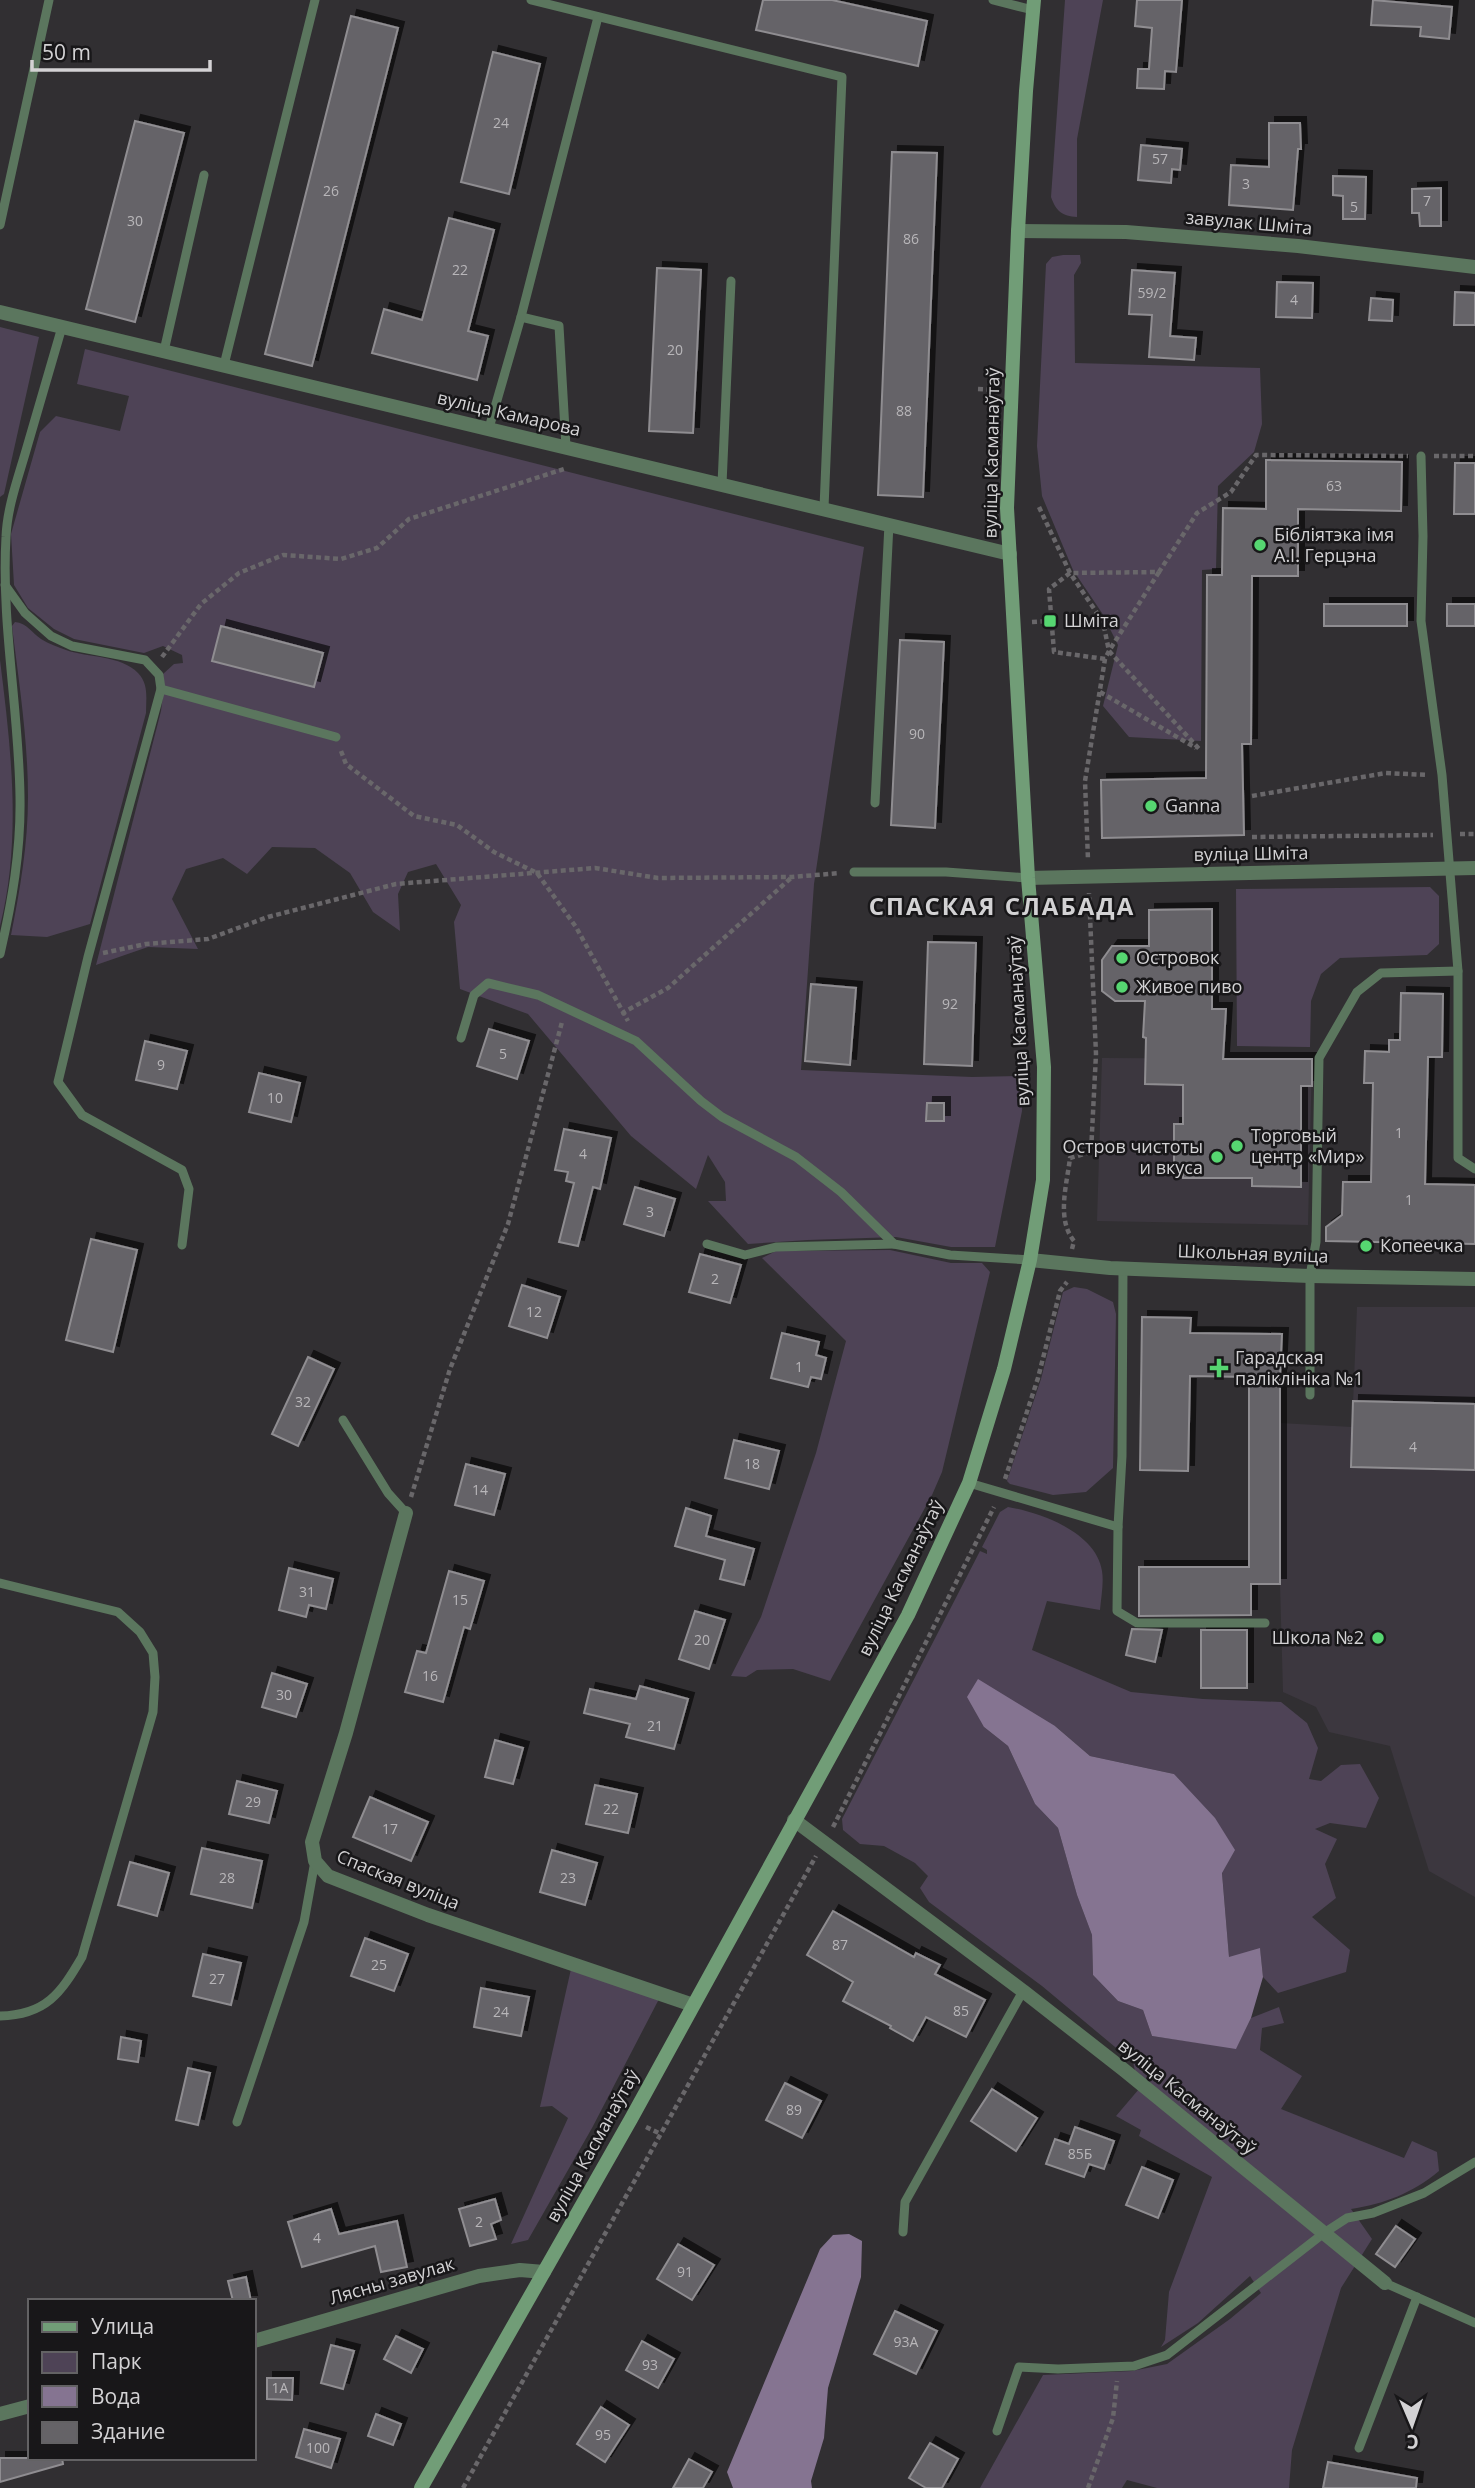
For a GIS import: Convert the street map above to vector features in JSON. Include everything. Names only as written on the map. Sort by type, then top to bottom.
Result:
[{"type":"main road","name":"вуліца Касманаўтаў","points":[[421,2488],[693,2005],[908,1615],[969,1483],[1004,1369],[1030,1260],[1043,1180],[1044,1067],[1028,878],[1007,508],[1018,231],[1034,5]]},
{"type":"street","name":"завулак Шміта","points":[[1018,231],[1126,232],[1298,246],[1475,267]]},
{"type":"street","name":"вуліца Камарова","points":[[0,312],[1010,554]]},
{"type":"street","name":"вуліца Шміта","points":[[1028,878],[1475,868]]},
{"type":"street","name":"Школьная вуліца","points":[[1030,1260],[1123,1268],[1310,1276],[1475,1279]]},
{"type":"street","name":"Спаская вуліца","points":[[405,1513],[346,1733],[312,1842],[316,1861],[328,1876],[415,1910],[693,2005]]},
{"type":"street","name":"вуліца Касманаўтаў","points":[[794,1820],[1023,1991],[1385,2283]]},
{"type":"street","name":"Лясны завулак","points":[[256,2340],[478,2276],[520,2270],[544,2272]]},
{"type":"street","points":[[0,2414],[28,2407]]},
{"type":"lane","points":[[0,225],[49,0]]},
{"type":"lane","points":[[224,365],[315,0]]},
{"type":"lane","points":[[531,0],[842,77],[824,508]]},
{"type":"lane","points":[[993,0],[1034,5]]},
{"type":"lane","points":[[489,429],[521,317],[598,17]]},
{"type":"lane","points":[[164,351],[204,175]]},
{"type":"lane","points":[[722,484],[731,281]]},
{"type":"lane","points":[[521,317],[559,326],[566,447]]},
{"type":"lane","points":[[0,954],[13,899],[19,855],[20,798],[17,725],[5,585],[6,534],[12,497],[62,327]]},
{"type":"lane","points":[[1422,456],[1421,621],[1442,775],[1458,971],[1458,1158],[1475,1169]]},
{"type":"lane","points":[[0,503],[12,497]]},
{"type":"lane","points":[[875,803],[889,524]]},
{"type":"lane","points":[[5,585],[25,613],[51,636],[72,646],[145,660],[159,675],[160,689],[88,957],[58,1082],[82,1115],[182,1170],[189,1189],[181,1245]]},
{"type":"lane","points":[[160,689],[336,737]]},
{"type":"lane","points":[[855,872],[946,872],[1028,878]]},
{"type":"lane","points":[[1310,1395],[1310,1276],[1316,1242],[1319,1058],[1357,992],[1381,973],[1458,971]]},
{"type":"lane","points":[[461,1038],[474,995],[488,983],[538,995],[636,1041],[722,1117],[796,1157],[841,1192],[894,1244]]},
{"type":"lane","points":[[707,1244],[745,1255],[776,1247],[894,1244],[950,1255],[1030,1260]]},
{"type":"lane","points":[[1123,1268],[1122,1456],[1117,1611],[1137,1623],[1265,1623]]},
{"type":"lane","points":[[343,1420],[388,1493],[405,1513]]},
{"type":"lane","points":[[969,1483],[1118,1527]]},
{"type":"lane","points":[[0,1583],[118,1612],[140,1632],[153,1653],[155,1676],[153,1712],[82,1956],[62,1990],[34,2010],[0,2016]]},
{"type":"lane","points":[[237,2122],[304,1922],[316,1861]]},
{"type":"lane","points":[[903,2232],[905,2202],[1023,1991]]},
{"type":"lane","points":[[997,2431],[1019,2367],[1058,2369],[1135,2366],[1167,2355],[1347,2218],[1373,2213],[1424,2193],[1475,2162]]},
{"type":"lane","points":[[1385,2283],[1475,2323]]},
{"type":"lane","points":[[1359,2448],[1417,2297]]},
{"type":"path","points":[[153,669],[201,604],[239,573],[283,555],[341,559],[377,548],[409,519],[605,456]]},
{"type":"path","points":[[464,2488],[860,1776],[1000,1492],[1038,1378],[1060,1291],[1066,1285],[1074,1241],[1066,1231],[1063,1221],[1070,1158],[1091,1152],[1096,1054],[1085,781],[1105,659],[1197,513],[1231,492],[1256,456],[1475,456]]},
{"type":"path","points":[[1039,506],[1070,573],[1103,622],[1109,651],[1201,751],[1100,692]]},
{"type":"path","points":[[1105,659],[1054,652],[1049,589],[1070,573],[1159,572]]},
{"type":"path","points":[[336,737],[346,764],[414,816],[457,825],[494,852],[537,873],[576,927],[624,1012],[636,1041]]},
{"type":"path","points":[[1252,796],[1385,774],[1442,775]]},
{"type":"path","points":[[1252,838],[1475,834]]},
{"type":"path","points":[[88,957],[146,944],[208,939],[268,917],[396,884],[595,868],[658,878],[792,877],[855,872]]},
{"type":"path","points":[[617,1032],[624,1012],[668,988],[792,877]]},
{"type":"path","points":[[405,1513],[450,1369],[508,1224],[566,1008]]},
{"type":"path","points":[[1088,2488],[1113,2417],[1119,2367]]},
{"type":"shaded area","points":[[1102,1058],[1312,1059],[1308,1225],[1097,1221]]},
{"type":"shaded area","name":"Школа №2","points":[[1357,1307],[1475,1307],[1475,1897],[1429,1871],[1390,1746],[1329,1732],[1316,1707],[1283,1692],[1280,1423],[1352,1427]]},
{"type":"green space","points":[[1065,0],[1103,0],[1077,139],[1077,217],[1060,212],[1051,197]]},
{"type":"green space","points":[[1080,255],[1081,263],[1074,275],[1075,363],[1260,368],[1262,424],[1254,452],[1218,486],[1216,569],[1202,570],[1201,741],[1129,737],[1103,706],[1118,645],[1102,613],[1073,570],[1042,496],[1037,446],[1046,264],[1052,257]]},
{"type":"green space","points":[[0,327],[39,337],[4,494],[0,497]]},
{"type":"green space","points":[[85,349],[864,547],[814,884],[801,1070],[972,1077],[1021,1076],[1022,1111],[995,1247],[951,1247],[896,1237],[748,1244],[708,1201],[726,1201],[725,1182],[708,1155],[696,1189],[631,1136],[528,1014],[460,989],[454,922],[461,905],[436,864],[408,872],[398,894],[400,931],[373,912],[350,873],[315,848],[272,847],[247,874],[223,858],[186,869],[172,899],[198,949],[148,947],[96,965],[161,711],[163,674],[174,664],[183,663],[182,655],[163,646],[144,653],[74,639],[54,629],[28,608],[14,585],[11,534],[40,432],[56,416],[120,431],[129,396],[77,384]]},
{"type":"green space","points":[[15,622],[23,624],[41,639],[57,647],[114,660],[131,667],[142,677],[146,692],[146,713],[90,924],[47,937],[11,935],[23,867],[28,797],[25,733],[12,626]]},
{"type":"green space","points":[[0,660],[11,760],[13,827],[7,893],[0,926]]},
{"type":"green space","points":[[1430,887],[1439,896],[1439,944],[1427,955],[1340,958],[1321,974],[1311,1001],[1310,1047],[1237,1046],[1236,889]]},
{"type":"green space","points":[[890,1250],[951,1263],[982,1263],[990,1272],[942,1472],[830,1681],[793,1669],[757,1670],[746,1677],[731,1676],[761,1617],[816,1453],[846,1341],[762,1258],[776,1251]]},
{"type":"green space","points":[[1074,1287],[1087,1289],[1113,1302],[1116,1314],[1113,1468],[1086,1492],[1053,1495],[1007,1481],[1041,1379],[1063,1292]]},
{"type":"green space","points":[[1008,1507],[1051,1520],[1078,1535],[1098,1557],[1102,1571],[1100,1610],[1047,1601],[1032,1650],[1131,1692],[1203,1699],[1281,1702],[1307,1723],[1318,1748],[1309,1779],[1321,1781],[1341,1765],[1360,1764],[1379,1798],[1366,1828],[1330,1823],[1315,1829],[1337,1839],[1325,1864],[1336,1898],[1312,1917],[1350,1950],[1346,1972],[1278,1993],[1263,1977],[1260,1949],[1229,1958],[1222,1872],[1174,1774],[1090,1756],[1055,1726],[984,1727],[1008,1746],[1035,1804],[1058,1828],[1077,1895],[1092,1935],[1093,1975],[1118,2001],[1143,2010],[1152,2036],[1236,2048],[1251,2018],[1279,2007],[1284,2023],[1262,2028],[1260,2050],[1302,2076],[1281,2109],[1404,2158],[1412,2141],[1437,2152],[1439,2171],[1419,2186],[1386,2201],[1351,2209],[1372,2239],[1341,2288],[1292,2450],[1289,2488],[1157,2488],[1127,2480],[1122,2488],[980,2488],[1043,2375],[1132,2371],[1167,2364],[1261,2293],[1250,2276],[1198,2323],[1161,2347],[1165,2340],[1169,2292],[1212,2177],[1139,2136],[1141,2130],[1116,2116],[1139,2089],[1133,2062],[1042,1986],[929,1902],[920,1888],[928,1876],[915,1863],[884,1846],[860,1844],[843,1830],[842,1819],[980,1551],[987,1554],[987,1550],[982,1547],[1000,1512]]},
{"type":"green space","points":[[571,1969],[659,1999],[592,2128],[528,2240],[511,2244],[568,2118],[552,2106],[540,2107]]},
{"type":"water","points":[[978,1679],[1055,1726],[1090,1756],[1174,1774],[1215,1818],[1235,1850],[1222,1873],[1229,1957],[1260,1948],[1263,1977],[1251,2018],[1236,2049],[1152,2036],[1143,2010],[1118,2001],[1093,1975],[1092,1935],[1077,1895],[1058,1828],[1035,1804],[1008,1746],[984,1727],[967,1697]]},
{"type":"water","points":[[849,2234],[862,2241],[861,2277],[828,2388],[824,2438],[811,2481],[812,2488],[733,2488],[727,2472],[820,2249],[833,2235]]},
{"type":"building","points":[[763,0],[832,0],[927,21],[918,66],[756,30]]},
{"type":"building","points":[[1137,0],[1182,0],[1176,72],[1165,71],[1164,89],[1137,88],[1138,69],[1149,69],[1152,28],[1135,26]]},
{"type":"building","points":[[1373,0],[1452,7],[1449,39],[1420,36],[1421,27],[1371,25]]},
{"type":"building","points":[[351,16],[398,28],[312,366],[265,354]]},
{"type":"building","points":[[493,52],[540,64],[509,194],[461,182]]},
{"type":"building","points":[[135,121],[184,133],[135,322],[86,309]]},
{"type":"building","points":[[1269,123],[1300,123],[1301,149],[1298,149],[1293,210],[1229,205],[1231,165],[1269,167]]},
{"type":"building","points":[[1141,145],[1182,149],[1180,170],[1172,169],[1171,183],[1138,180]]},
{"type":"building","points":[[892,152],[937,153],[923,497],[878,495]]},
{"type":"building","points":[[1333,176],[1366,177],[1365,219],[1343,219],[1343,196],[1333,195]]},
{"type":"building","points":[[1441,188],[1441,226],[1420,226],[1419,213],[1412,213],[1412,189]]},
{"type":"building","points":[[449,218],[494,230],[468,331],[488,336],[477,380],[372,353],[384,309],[422,320]]},
{"type":"building","points":[[657,268],[701,270],[693,433],[649,431]]},
{"type":"building","points":[[1132,270],[1175,273],[1170,336],[1196,338],[1194,360],[1149,357],[1152,315],[1129,314]]},
{"type":"building","points":[[1277,282],[1313,283],[1312,318],[1276,317]]},
{"type":"building","points":[[1455,292],[1475,293],[1475,325],[1454,325]]},
{"type":"building","points":[[1371,298],[1393,300],[1392,321],[1369,320]]},
{"type":"building","points":[[1266,460],[1402,462],[1401,511],[1298,509],[1298,576],[1252,576],[1251,744],[1242,744],[1244,835],[1102,838],[1101,780],[1206,778],[1207,575],[1222,575],[1223,508],[1266,509]]},
{"type":"building","points":[[1455,463],[1475,463],[1475,514],[1454,514]]},
{"type":"building","points":[[1324,604],[1407,604],[1407,626],[1324,626]]},
{"type":"building","points":[[1447,604],[1475,604],[1475,626],[1447,626]]},
{"type":"building","points":[[221,626],[323,653],[314,687],[212,661]]},
{"type":"building","points":[[900,640],[944,642],[935,828],[891,825]]},
{"type":"building","points":[[1212,909],[1212,1009],[1226,1009],[1223,1059],[1312,1059],[1312,1086],[1301,1086],[1301,1187],[1252,1186],[1252,1178],[1183,1178],[1183,1168],[1174,1168],[1174,1124],[1183,1124],[1183,1085],[1145,1084],[1145,1001],[1115,1001],[1102,991],[1102,960],[1112,946],[1149,946],[1149,910]]},
{"type":"building","points":[[928,942],[976,943],[972,1066],[924,1064]]},
{"type":"building","points":[[811,984],[856,988],[850,1065],[805,1061]]},
{"type":"building","points":[[1401,993],[1443,994],[1442,1057],[1428,1057],[1425,1184],[1475,1185],[1475,1244],[1326,1241],[1326,1227],[1342,1215],[1343,1182],[1371,1182],[1373,1083],[1364,1083],[1365,1051],[1389,1052],[1389,1040],[1400,1040]]},
{"type":"building","points":[[489,1029],[529,1041],[517,1079],[477,1066]]},
{"type":"building","points":[[145,1041],[187,1051],[177,1089],[136,1080]]},
{"type":"building","points":[[259,1073],[300,1083],[291,1122],[249,1112]]},
{"type":"building","points":[[927,1103],[944,1103],[944,1121],[926,1121]]},
{"type":"building","points":[[564,1129],[611,1138],[600,1189],[593,1187],[578,1246],[559,1242],[574,1183],[566,1181],[568,1172],[555,1170]]},
{"type":"building","points":[[635,1187],[675,1199],[664,1236],[624,1224]]},
{"type":"building","points":[[91,1239],[137,1250],[113,1352],[66,1340]]},
{"type":"building","points":[[700,1254],[741,1265],[730,1303],[689,1292]]},
{"type":"building","points":[[522,1285],[560,1297],[547,1338],[509,1326]]},
{"type":"building","points":[[1142,1317],[1191,1318],[1190,1333],[1282,1334],[1280,1584],[1251,1584],[1251,1615],[1139,1616],[1139,1567],[1249,1567],[1249,1377],[1190,1376],[1188,1471],[1140,1470]]},
{"type":"building","points":[[782,1333],[819,1342],[816,1355],[826,1358],[821,1379],[811,1377],[808,1387],[771,1378]]},
{"type":"building","points":[[308,1357],[334,1369],[298,1446],[272,1434]]},
{"type":"building","points":[[1353,1401],[1475,1404],[1475,1470],[1351,1467]]},
{"type":"building","points":[[734,1440],[779,1451],[769,1489],[725,1478]]},
{"type":"building","points":[[466,1464],[505,1474],[494,1515],[455,1505]]},
{"type":"building","points":[[686,1508],[711,1516],[706,1536],[754,1549],[744,1585],[720,1579],[725,1560],[675,1546]]},
{"type":"building","points":[[289,1568],[333,1579],[326,1609],[309,1605],[306,1617],[279,1610]]},
{"type":"building","points":[[449,1571],[484,1581],[470,1629],[464,1627],[443,1702],[405,1692],[417,1651],[426,1653]]},
{"type":"building","points":[[695,1611],[725,1620],[709,1669],[679,1659]]},
{"type":"building","points":[[1132,1629],[1162,1630],[1155,1662],[1126,1655]]},
{"type":"building","points":[[1201,1630],[1247,1630],[1247,1688],[1201,1688]]},
{"type":"building","points":[[272,1673],[307,1684],[296,1717],[262,1707]]},
{"type":"building","points":[[640,1686],[688,1699],[674,1749],[626,1737],[630,1724],[584,1713],[590,1689],[636,1699]]},
{"type":"building","points":[[495,1740],[523,1748],[513,1784],[485,1777]]},
{"type":"building","points":[[237,1781],[277,1791],[269,1823],[229,1814]]},
{"type":"building","points":[[595,1785],[637,1794],[628,1833],[586,1824]]},
{"type":"building","points":[[370,1797],[428,1822],[411,1861],[353,1837]]},
{"type":"building","points":[[202,1848],[262,1861],[252,1908],[191,1894]]},
{"type":"building","points":[[552,1850],[597,1863],[585,1905],[540,1892]]},
{"type":"building","points":[[130,1862],[169,1873],[157,1916],[118,1905]]},
{"type":"building","points":[[833,1911],[914,1957],[916,1953],[940,1965],[935,1974],[985,2000],[966,2037],[926,2017],[913,2041],[890,2028],[891,2026],[843,2001],[853,1982],[807,1955]]},
{"type":"building","points":[[365,1938],[408,1954],[394,1991],[351,1976]]},
{"type":"building","points":[[203,1954],[241,1963],[231,2005],[193,1996]]},
{"type":"building","points":[[481,1988],[529,1997],[521,2036],[474,2027]]},
{"type":"building","points":[[121,2037],[141,2041],[138,2062],[118,2059]]},
{"type":"building","points":[[188,2068],[210,2073],[198,2125],[176,2120]]},
{"type":"building","points":[[785,2083],[821,2101],[802,2138],[766,2120]]},
{"type":"building","points":[[992,2089],[1037,2118],[1016,2151],[971,2121]]},
{"type":"building","points":[[1075,2127],[1114,2141],[1104,2169],[1089,2164],[1084,2177],[1046,2164],[1055,2139],[1069,2144]]},
{"type":"building","points":[[1142,2167],[1173,2180],[1158,2218],[1126,2205]]},
{"type":"building","points":[[495,2199],[501,2220],[491,2224],[496,2239],[470,2246],[459,2209]]},
{"type":"building","points":[[331,2209],[339,2234],[397,2221],[407,2267],[381,2272],[375,2246],[302,2267],[288,2222]]},
{"type":"building","points":[[1396,2226],[1415,2239],[1395,2267],[1376,2254]]},
{"type":"building","points":[[678,2244],[714,2265],[692,2300],[657,2279]]},
{"type":"building","points":[[246,2277],[251,2299],[232,2299],[228,2281]]},
{"type":"building","points":[[895,2311],[937,2331],[916,2374],[874,2354]]},
{"type":"building","points":[[396,2336],[423,2349],[411,2373],[384,2359]]},
{"type":"building","points":[[642,2341],[674,2359],[658,2388],[626,2370]]},
{"type":"building","points":[[331,2345],[354,2351],[343,2389],[321,2383]]},
{"type":"building","points":[[267,2378],[293,2378],[292,2400],[267,2399]]},
{"type":"building","points":[[601,2407],[629,2425],[605,2462],[577,2444]]},
{"type":"building","points":[[376,2414],[401,2424],[393,2445],[368,2436]]},
{"type":"building","points":[[304,2429],[340,2439],[331,2468],[296,2457]]},
{"type":"building","points":[[930,2443],[958,2459],[942,2488],[926,2488],[909,2478]]},
{"type":"building","points":[[0,2458],[62,2460],[63,2464],[0,2482]]},
{"type":"building","points":[[689,2459],[712,2472],[703,2488],[673,2488]]},
{"type":"building","points":[[1328,2462],[1417,2478],[1416,2488],[1323,2488]]},
{"type":"place","name":"Бібліятэка імя А.І. Герцэна","points":[[1260,545]]},
{"type":"place","name":"Шміта","points":[[1050,621]]},
{"type":"place","name":"Ganna","points":[[1151,806]]},
{"type":"place","name":"Островок","points":[[1122,958]]},
{"type":"place","name":"Живое пиво","points":[[1122,987]]},
{"type":"place","name":"Торговый центр «Мир»","points":[[1237,1146]]},
{"type":"place","name":"Остров чистоты и вкуса","points":[[1217,1157]]},
{"type":"place","name":"Копеечка","points":[[1366,1246]]},
{"type":"place","name":"Гарадская паліклініка №1","points":[[1219,1368]]},
{"type":"place","name":"Школа №2","points":[[1378,1638]]},
{"type":"district","name":"СПАСКАЯ СЛАБАДА","points":[[1002,907]]}]
